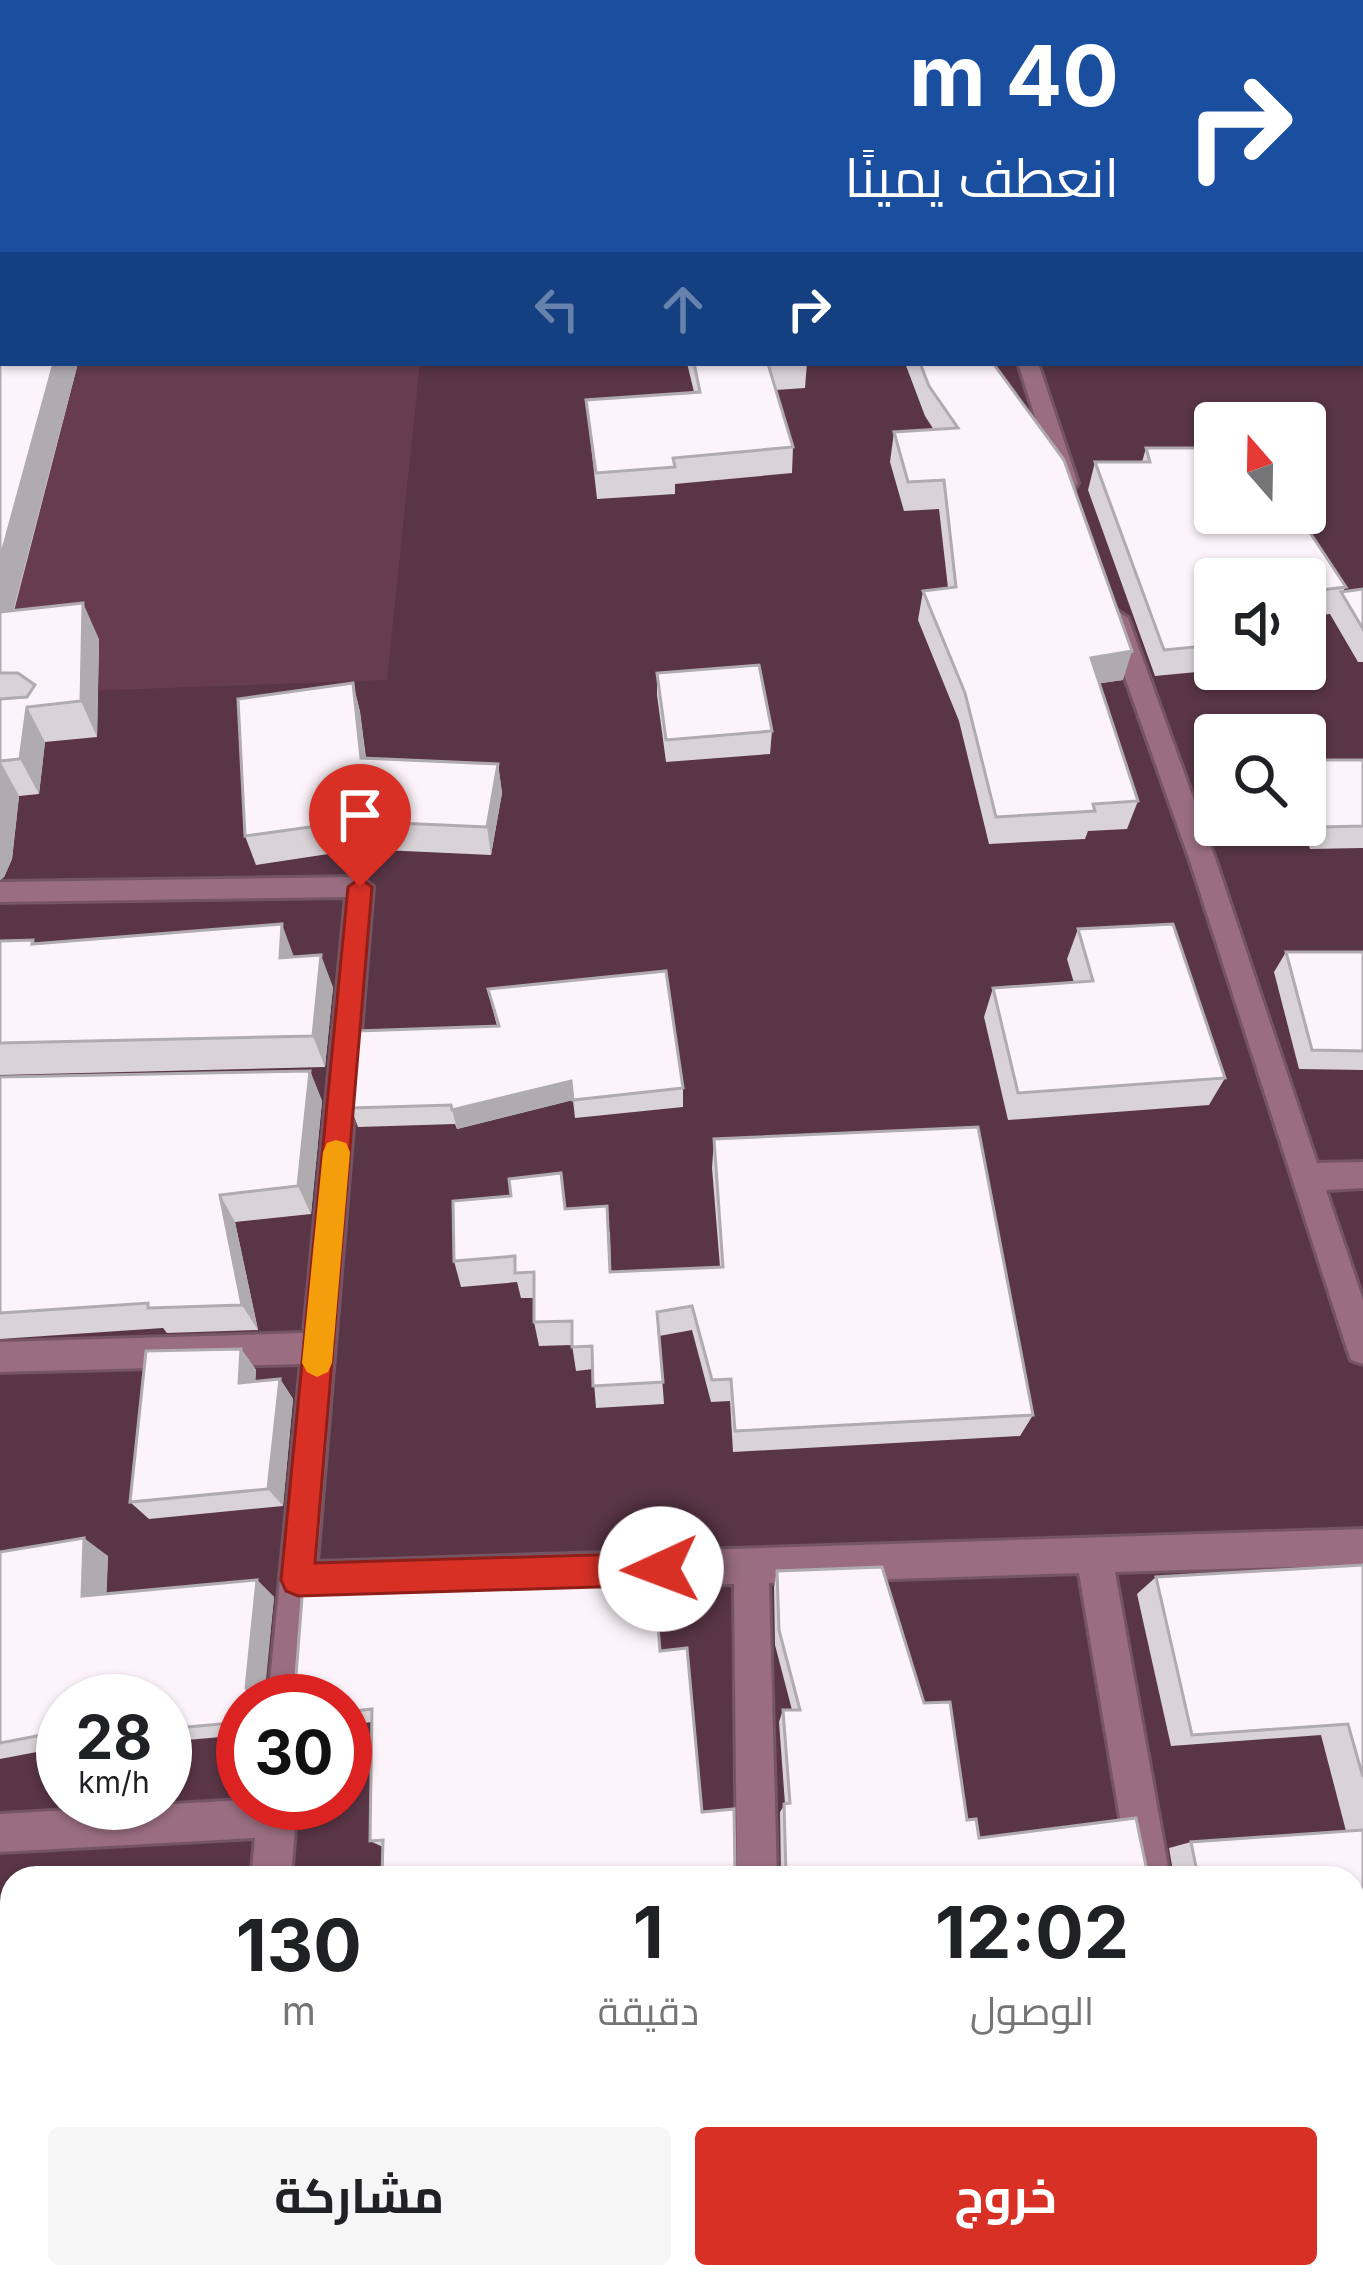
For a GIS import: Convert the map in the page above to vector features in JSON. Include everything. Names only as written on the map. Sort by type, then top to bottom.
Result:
[{"type":"street","points":[[1029,366],[1077,511]]},
{"type":"street","points":[[1109,599],[1204,864],[1363,1349]]},
{"type":"street","points":[[0,892],[360,887],[331,1084],[319,1348],[289,1674]]},
{"type":"street","points":[[1307,1178],[1363,1175]]},
{"type":"street","points":[[0,1357],[319,1348]]},
{"type":"street","points":[[298,1580],[1363,1547]]},
{"type":"street","points":[[1094,1555],[1148,1866]]},
{"type":"street","points":[[752,1566],[758,1866]]},
{"type":"street","points":[[0,1833],[216,1815]]},
{"type":"street","points":[[272,1866],[275,1830]]},
{"type":"shaded area","points":[[0,366],[420,366],[387,680],[0,694]]},
{"type":"building","points":[[0,366],[53,366],[0,560]]},
{"type":"building","points":[[695,366],[769,366],[793,447],[673,458],[675,467],[596,473],[586,400],[700,392]]},
{"type":"building","points":[[921,366],[995,366],[1064,460],[1132,651],[1091,658],[1138,801],[1093,804],[1095,811],[996,817],[965,693],[923,591],[956,587],[944,480],[908,482],[894,432],[958,428]]},
{"type":"building","points":[[1146,448],[1194,448],[1194,534],[1311,534],[1346,587],[1326,589],[1326,558],[1194,558],[1194,647],[1164,650],[1095,462],[1150,462]]},
{"type":"building","points":[[1363,589],[1363,629],[1341,592]]},
{"type":"building","points":[[83,603],[81,701],[27,707],[20,759],[0,761],[0,699],[27,697],[35,685],[18,673],[0,673],[0,612]]},
{"type":"building","points":[[759,665],[772,731],[666,740],[657,673]]},
{"type":"building","points":[[353,683],[361,758],[498,764],[487,827],[353,821],[245,836],[238,699]]},
{"type":"building","points":[[1326,760],[1363,760],[1363,826],[1326,827]]},
{"type":"building","points":[[282,924],[280,958],[321,955],[313,1036],[0,1043],[0,941],[33,940],[32,944]]},
{"type":"building","points":[[1173,924],[1225,1078],[1018,1093],[993,988],[1093,981],[1078,929]]},
{"type":"building","points":[[1286,952],[1363,952],[1363,1051],[1312,1050]]},
{"type":"building","points":[[666,971],[683,1088],[573,1100],[571,1081],[452,1110],[451,1105],[351,1108],[357,1031],[499,1026],[488,989]]},
{"type":"building","points":[[310,1071],[298,1186],[220,1195],[242,1305],[148,1308],[148,1303],[0,1313],[0,1077]]},
{"type":"building","points":[[978,1127],[1033,1415],[735,1431],[731,1379],[712,1380],[692,1306],[657,1312],[663,1382],[593,1386],[592,1346],[572,1347],[572,1321],[534,1322],[534,1272],[515,1273],[515,1256],[454,1261],[453,1201],[511,1196],[509,1179],[561,1173],[565,1209],[607,1206],[610,1272],[723,1267],[714,1139]]},
{"type":"building","points":[[241,1349],[239,1383],[280,1379],[268,1489],[130,1502],[146,1351]]},
{"type":"building","points":[[84,1538],[82,1596],[257,1580],[247,1674],[216,1674],[216,1724],[192,1727],[192,1674],[36,1674],[36,1736],[0,1743],[0,1552]]},
{"type":"building","points":[[1363,1565],[1363,1777],[1348,1724],[1192,1735],[1156,1577]]},
{"type":"building","points":[[882,1567],[924,1703],[950,1702],[967,1820],[976,1819],[979,1838],[1136,1818],[1146,1866],[786,1866],[784,1804],[790,1803],[783,1710],[800,1710],[779,1630],[777,1571]]},
{"type":"building","points":[[654,1574],[660,1651],[687,1648],[702,1812],[734,1809],[735,1866],[382,1866],[383,1840],[370,1841],[372,1674],[296,1674],[303,1585],[305,1595],[443,1581]]},
{"type":"building","points":[[1363,1830],[1363,1866],[1196,1866],[1191,1842]]},
{"type":"slow traffic","points":[[317,1363],[336,1152]]},
{"type":"route","points":[[360,887],[298,1580],[661,1569]]}]
